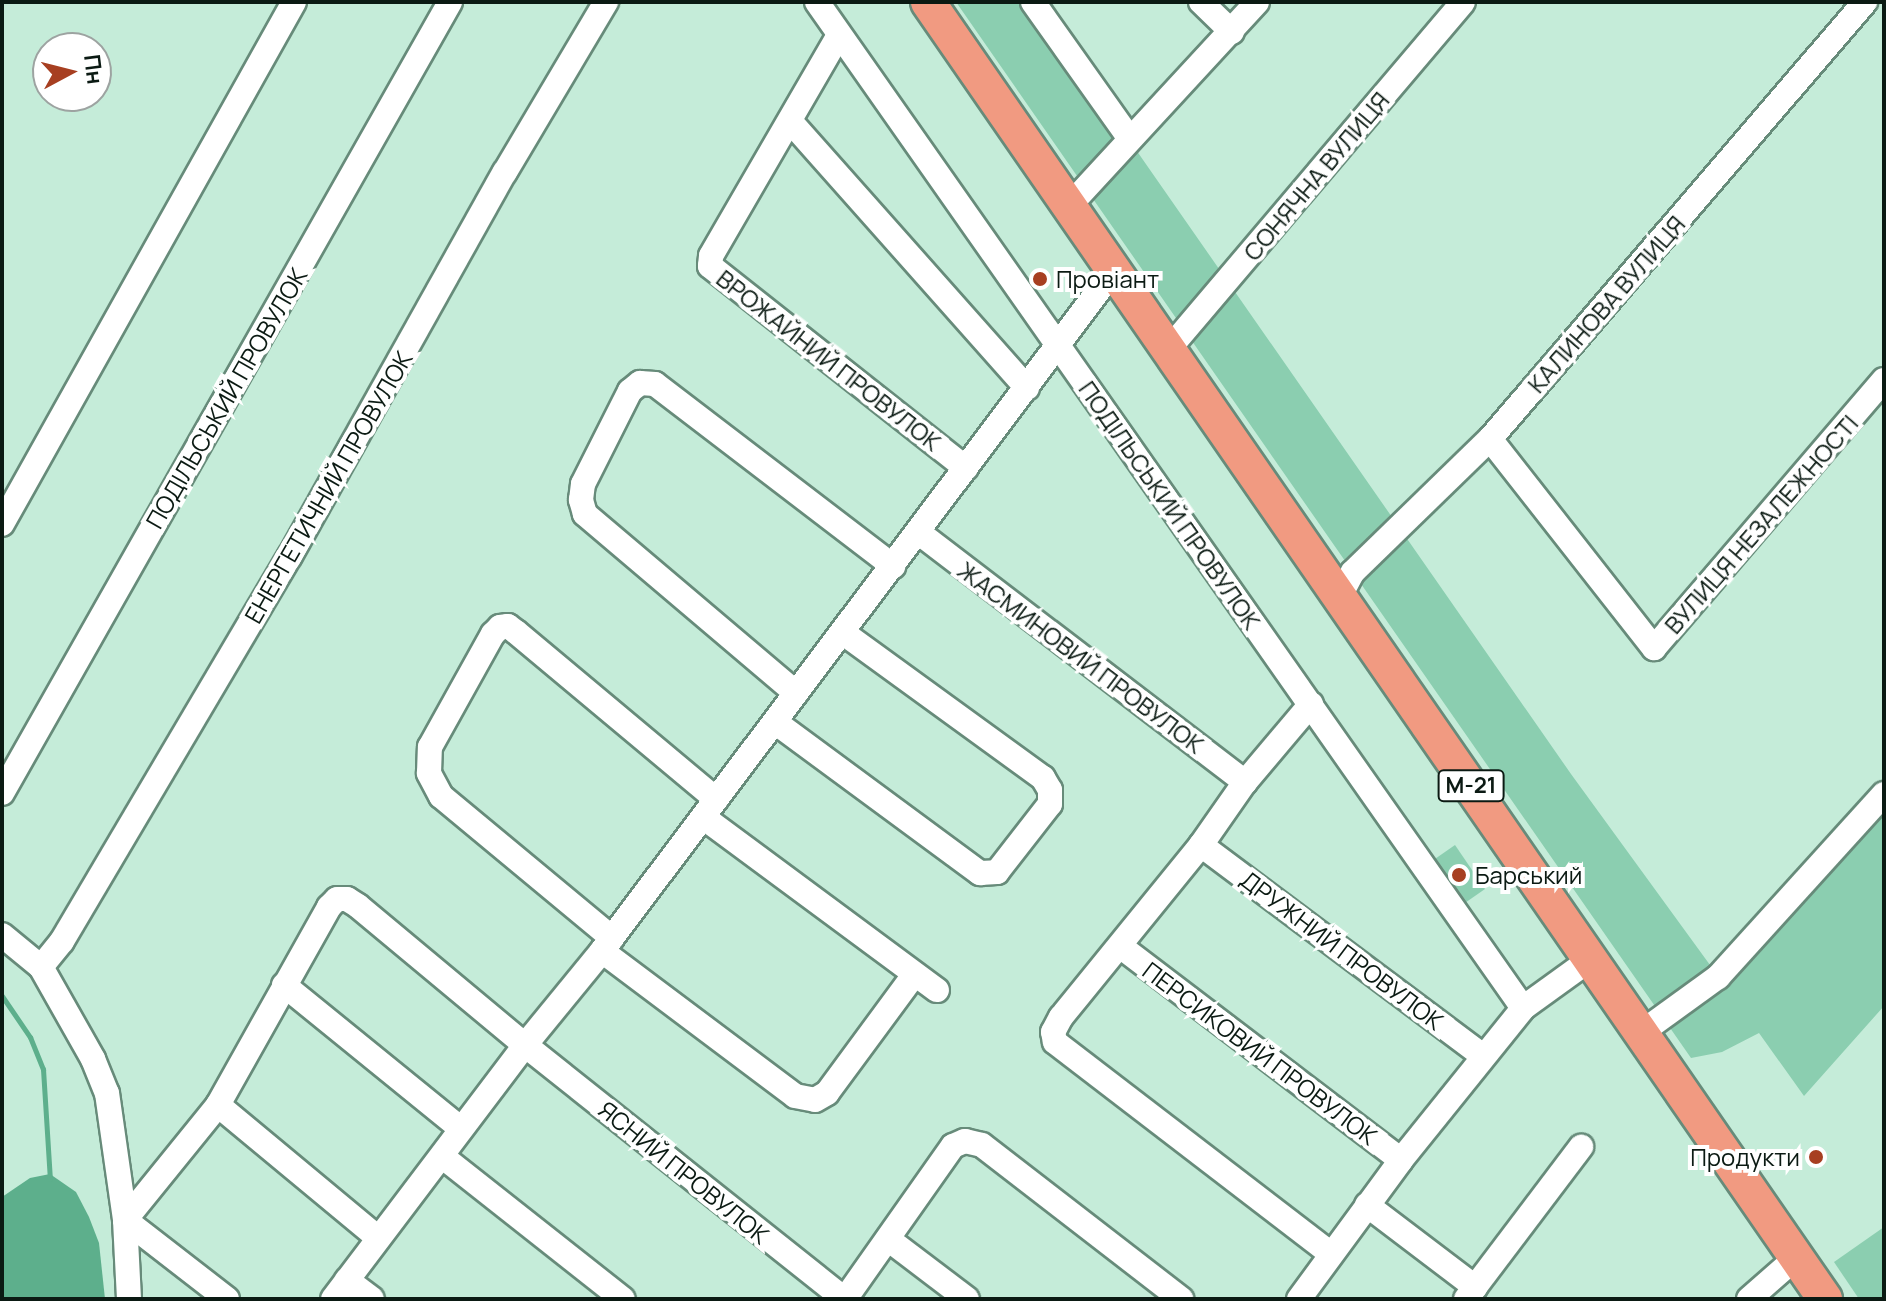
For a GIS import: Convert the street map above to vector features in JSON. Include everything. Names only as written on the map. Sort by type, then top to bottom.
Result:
[{"type":"highway","name":"М-21","points":[[928,2],[1825,1299]]},
{"type":"street","points":[[2,524],[294,2]]},
{"type":"street","name":"ПОДІЛЬСЬКИЙ ПРОВУЛОК","points":[[2,793],[450,2]]},
{"type":"street","name":"ЕНЕРГЕТИЧНИЙ ПРОВУЛОК","points":[[41,967],[62,941],[290,556],[505,172],[606,2]]},
{"type":"street","name":"ПОДІЛЬСЬКИЙ ПРОВУЛОК","points":[[817,2],[1523,1008]]},
{"type":"street","points":[[1033,2],[1130,139]]},
{"type":"street","points":[[1201,2],[1232,32]]},
{"type":"street","points":[[1069,206],[1257,2]]},
{"type":"street","name":"СОНЯЧНА ВУЛИЦЯ","points":[[1168,350],[1463,2]]},
{"type":"street","name":"КАЛИНОВА ВУЛИЦЯ","points":[[1340,596],[1353,572],[1490,439],[1865,2]]},
{"type":"street","name":"ВРОЖАЙНИЙ ПРОВУЛОК","points":[[839,35],[711,256],[712,269],[966,468]]},
{"type":"street","points":[[790,121],[1027,388]]},
{"type":"street","points":[[372,1299],[340,1290],[525,1045],[607,945],[1114,270]]},
{"type":"street","name":"ВУЛИЦЯ НЕЗАЛЕЖНОСТІ","points":[[1490,439],[1654,648],[1884,380]]},
{"type":"street","points":[[796,693],[585,514],[581,500],[583,484],[630,391],[640,383],[655,384],[893,566]]},
{"type":"street","name":"ЖАСМИНОВИЙ ПРОВУЛОК","points":[[918,532],[1245,782]]},
{"type":"street","points":[[914,975],[827,1093],[815,1100],[795,1096],[607,945],[441,796],[429,773],[430,747],[493,634],[500,627],[508,626],[516,632],[710,808],[914,975],[937,990]]},
{"type":"street","points":[[775,722],[980,873],[997,872],[1050,804],[1050,790],[1043,778],[842,632]]},
{"type":"street","points":[[1311,704],[1245,782],[1201,845],[1061,1017],[1053,1032],[1055,1042],[1331,1254]]},
{"type":"street","points":[[1642,1032],[1718,977],[1884,794]]},
{"type":"street","name":"ДРУЖНИЙ ПРОВУЛОК","points":[[1201,845],[1483,1056]]},
{"type":"street","name":"ЯСНИЙ ПРОВУЛОК","points":[[284,985],[329,907],[337,899],[347,899],[844,1299]]},
{"type":"street","points":[[2,935],[41,967],[93,1059],[107,1093],[125,1220],[129,1299]]},
{"type":"street","name":"ПЕРСИКОВИЙ ПРОВУЛОК","points":[[1120,946],[1401,1160]]},
{"type":"street","points":[[1299,1299],[1401,1160],[1523,1008],[1591,959]]},
{"type":"street","points":[[125,1220],[218,1105],[284,985],[461,1129]]},
{"type":"street","points":[[218,1105],[378,1238]]},
{"type":"street","points":[[844,1299],[953,1146],[973,1141],[1181,1299]]},
{"type":"street","points":[[1367,1205],[1470,1293],[1581,1147]]},
{"type":"street","points":[[443,1157],[623,1299]]},
{"type":"street","points":[[125,1220],[227,1299]]},
{"type":"street","points":[[888,1239],[967,1299]]},
{"type":"street","points":[[1749,1299],[1797,1257]]},
{"type":"shaded area","points":[[956,2],[1033,2],[1571,774],[1718,976],[1884,794],[1884,1006],[1804,1096],[1759,1033],[1722,1052],[1691,1058]]},
{"type":"shaded area","name":"Барський","points":[[1455,845],[1485,889],[1462,905],[1432,861]]},
{"type":"shaded area","points":[[50,1174],[76,1192],[89,1217],[99,1243],[105,1299],[2,1299],[2,1197],[30,1178]]},
{"type":"shaded area","points":[[1884,1227],[1884,1299],[1859,1299],[1834,1262]]},
{"type":"waterway","points":[[2,996],[30,1037],[43,1069],[50,1179]]},
{"type":"place","name":"Провіант","points":[[1040,279]]},
{"type":"place","name":"Барський","points":[[1459,875]]},
{"type":"place","name":"Продукти","points":[[1816,1157]]}]
